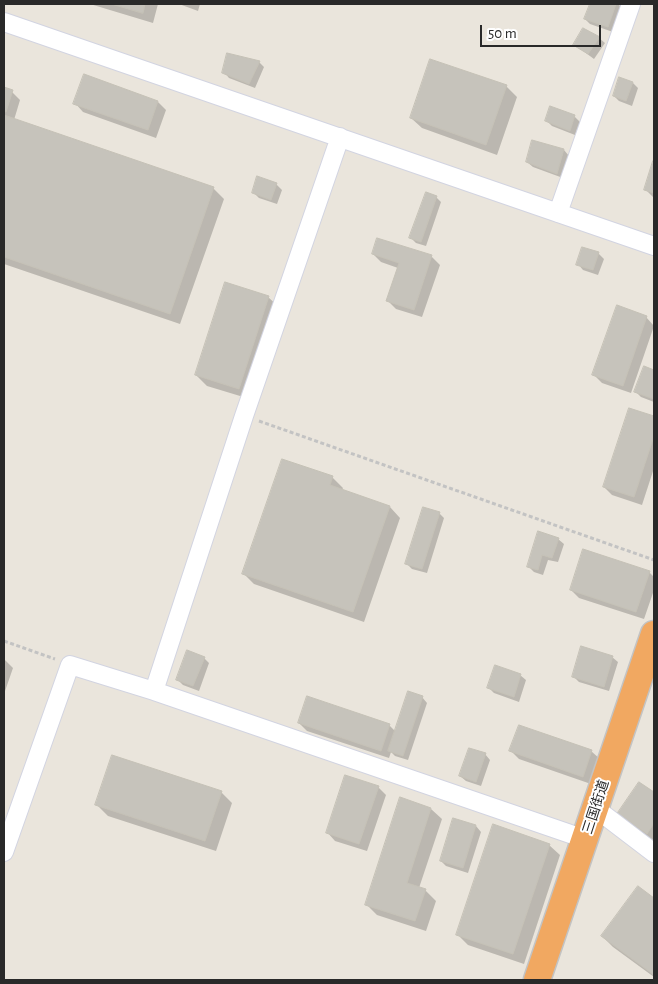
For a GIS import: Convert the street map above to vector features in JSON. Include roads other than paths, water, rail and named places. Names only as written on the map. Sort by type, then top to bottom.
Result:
[{"type":"highway","name":"三国街道","points":[[537,980],[654,634]]},
{"type":"street","points":[[558,213],[631,4]]},
{"type":"street","points":[[4,22],[340,136],[654,246]]},
{"type":"street","points":[[154,692],[244,416],[340,136]]},
{"type":"street","points":[[4,852],[70,665],[585,839]]},
{"type":"street","points":[[595,808],[654,853]]}]
